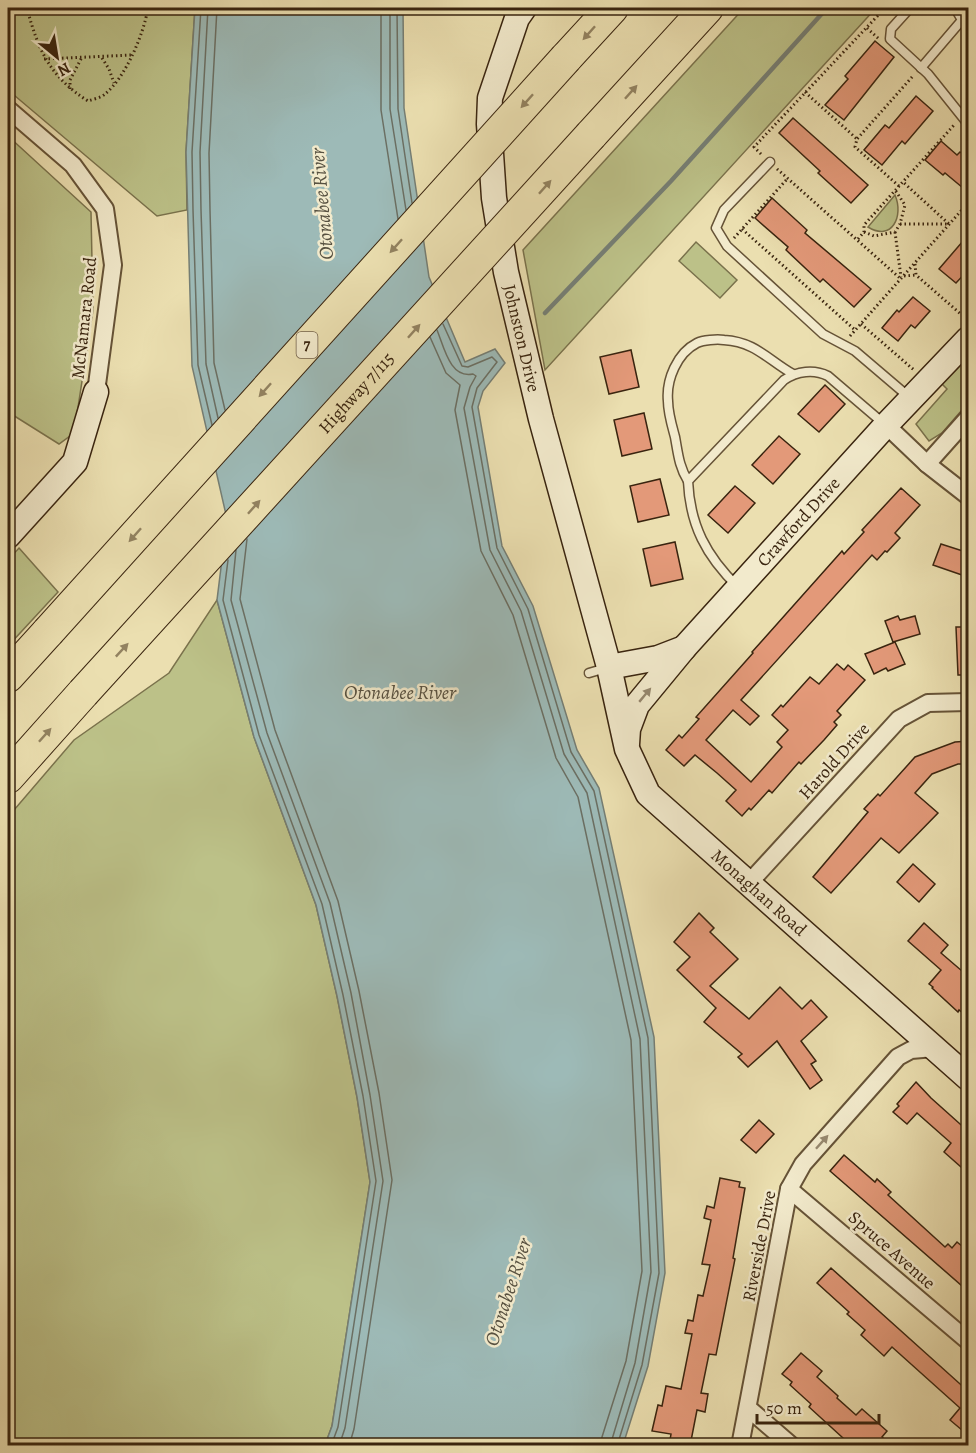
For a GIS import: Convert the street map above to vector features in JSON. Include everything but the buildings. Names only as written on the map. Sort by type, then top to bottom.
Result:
[{"type":"highway","name":"7","points":[[8,676],[612,8]]},
{"type":"highway","name":"Highway 7/115","points":[[8,777],[707,8]]},
{"type":"street","name":"Johnston Drive","points":[[524,8],[517,18],[490,98],[489,124],[494,198],[506,272],[599,670]]},
{"type":"street","name":"McNamara Road","points":[[8,110],[74,165],[105,209],[113,265],[96,392]]},
{"type":"street","name":"Crawford Drive","points":[[599,670],[658,658],[684,648],[912,399],[966,327]]},
{"type":"street","points":[[8,536],[75,462],[96,392]]},
{"type":"street","points":[[927,464],[969,418]]},
{"type":"street","points":[[886,425],[927,464],[969,496]]},
{"type":"street","points":[[627,749],[628,729],[637,705],[684,648]]},
{"type":"street","name":"Monaghan Road","points":[[599,670],[627,749],[648,794],[969,1078]]},
{"type":"street","name":"Harold Drive","points":[[749,883],[899,719],[928,703],[969,702]]},
{"type":"street","name":"Riverside Drive","points":[[740,1446],[789,1189],[802,1164],[898,1057],[911,1050],[934,1048]]},
{"type":"street","name":"Spruce Avenue","points":[[789,1189],[969,1341]]},
{"type":"street","points":[[748,1408],[792,1446]]},
{"type":"lane","points":[[909,8],[891,29],[890,39],[921,68],[969,124]]},
{"type":"lane","points":[[921,68],[962,20],[955,8]]},
{"type":"lane","points":[[770,162],[724,210],[717,228],[727,246],[823,334],[855,351],[912,399]]},
{"type":"lane","points":[[739,588],[716,563],[695,525],[689,499],[688,481],[681,471],[668,401],[669,381],[682,355],[698,342],[724,340],[746,345],[766,354],[781,368],[793,374]]},
{"type":"lane","points":[[688,481],[784,380],[793,374],[818,371],[828,376],[886,425]]},
{"type":"path","points":[[14,8],[27,8],[44,58],[70,90],[88,101],[105,95],[127,66],[145,27],[148,8]]},
{"type":"path","points":[[885,8],[754,147],[903,277],[916,275]]},
{"type":"path","points":[[44,58],[132,55]]},
{"type":"path","points":[[70,90],[70,80],[82,57]]},
{"type":"path","points":[[101,57],[114,83]]},
{"type":"path","points":[[903,277],[895,232],[900,224],[905,205],[897,188],[855,147],[857,139],[921,68]]},
{"type":"path","points":[[805,92],[857,139]]},
{"type":"path","points":[[858,239],[864,232],[864,225],[961,115]]},
{"type":"path","points":[[727,246],[788,178]]},
{"type":"path","points":[[903,182],[949,224]]},
{"type":"path","points":[[844,345],[969,203]]},
{"type":"path","points":[[900,224],[949,224]]},
{"type":"path","points":[[742,229],[855,330]]},
{"type":"path","points":[[864,232],[874,236],[895,232]]},
{"type":"path","points":[[915,263],[916,275],[966,327]]},
{"type":"path","points":[[861,324],[914,370]]},
{"type":"green space","points":[[8,8],[195,8],[186,152],[187,210],[157,216],[8,90]]},
{"type":"green space","points":[[744,8],[876,8],[545,370],[523,250]]},
{"type":"green space","points":[[8,136],[91,212],[93,310],[74,433],[59,444],[8,412]]},
{"type":"green space","points":[[895,195],[898,211],[894,224],[884,231],[876,231],[868,227]]},
{"type":"green space","points":[[696,242],[737,280],[720,298],[679,261]]},
{"type":"green space","points":[[968,353],[968,403],[942,433],[929,441],[916,424],[947,389],[941,383]]},
{"type":"green space","points":[[19,548],[58,592],[8,646],[8,560]]},
{"type":"green space","points":[[217,600],[254,737],[316,905],[357,1097],[370,1182],[332,1426],[325,1445],[8,1446],[8,817],[74,740],[169,673]]},
{"type":"water","name":"Otonabee River","points":[[195,8],[403,8],[404,108],[429,277],[465,362],[495,349],[505,363],[483,391],[478,407],[502,546],[533,606],[577,750],[599,788],[654,1037],[665,1273],[648,1366],[623,1445],[325,1445],[332,1426],[370,1182],[357,1097],[316,905],[254,737],[217,600],[227,519],[192,366],[186,152]]},
{"type":"waterway","points":[[545,313],[671,181],[827,8]]}]
